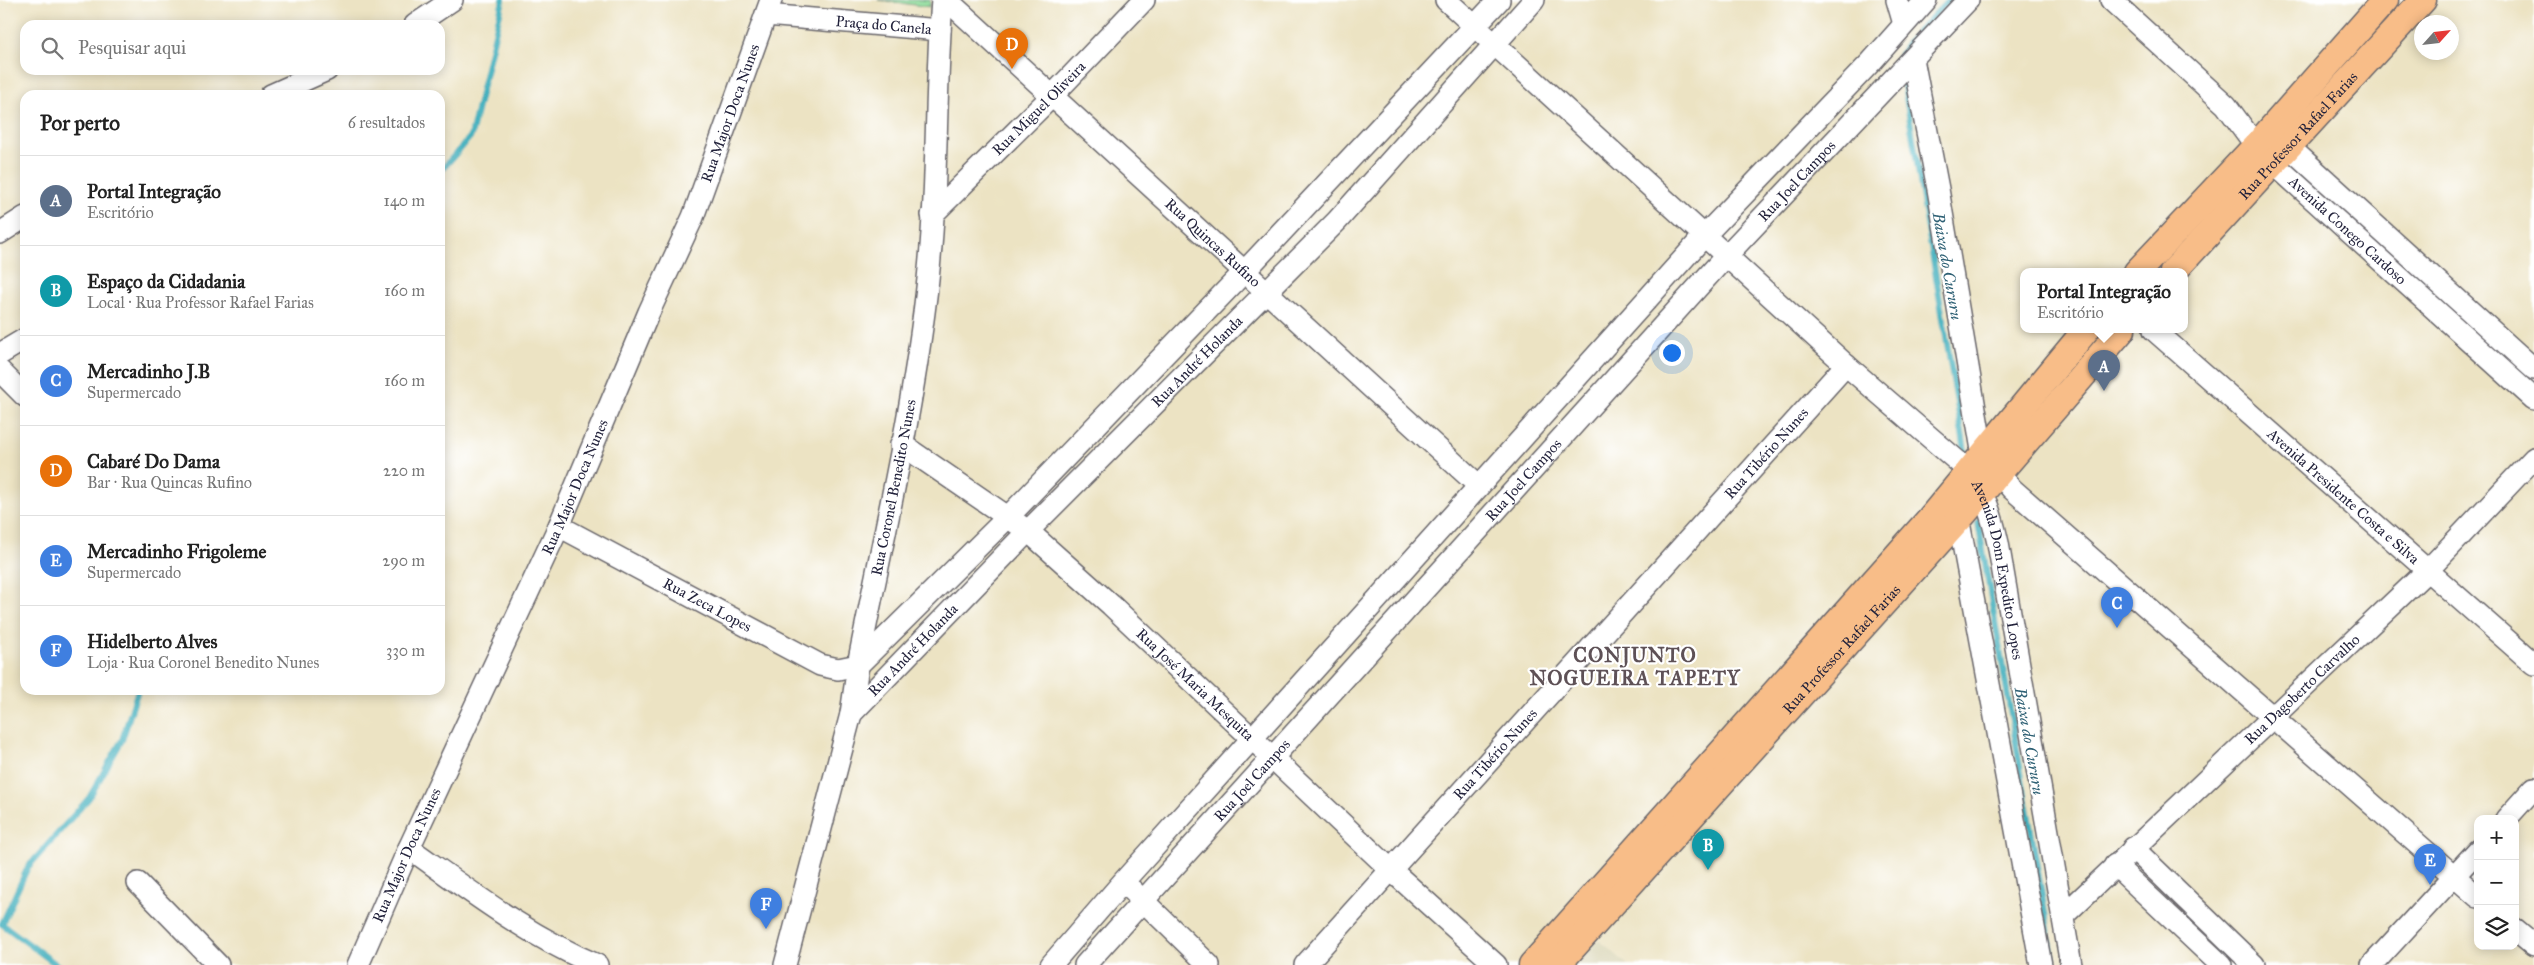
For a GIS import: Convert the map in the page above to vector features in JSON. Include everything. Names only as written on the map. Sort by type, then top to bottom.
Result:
[{"type":"main road","name":"Rua Professor Rafael Farias","points":[[2177,268],[2385,0]]},
{"type":"main road","name":"Rua Professor Rafael Farias","points":[[2141,268],[2423,0]]},
{"type":"main road","name":"Rua Professor Rafael Farias","points":[[1557,965],[1960,518],[1983,473],[2084,333]]},
{"type":"main road","name":"Rua Professor Rafael Farias","points":[[1532,965],[1952,492],[1983,473],[2119,333]]},
{"type":"street","points":[[422,20],[452,0]]},
{"type":"street","name":"Rua Coronel Benedito Nunes","points":[[785,965],[851,714],[858,666],[919,353],[928,277],[942,0]]},
{"type":"street","name":"Rua Quincas Rufino","points":[[947,0],[1478,485]]},
{"type":"street","name":"Rua Miguel Oliveira","points":[[932,215],[1052,96],[1144,0]]},
{"type":"street","points":[[1446,0],[1846,365],[1983,473],[2272,718],[2474,894]]},
{"type":"street","name":"Rua André Holanda","points":[[858,666],[1008,516],[1244,272],[1499,0]]},
{"type":"street","name":"Rua André Holanda","points":[[851,714],[1028,531],[1337,221],[1534,0]]},
{"type":"street","points":[[1897,0],[1904,24]]},
{"type":"street","name":"Rua Joel Campos","points":[[1051,965],[1478,485],[1704,236],[1871,62],[1926,0]]},
{"type":"street","name":"Rua Joel Campos","points":[[1085,965],[1271,757],[1726,256],[1888,87],[1968,0]]},
{"type":"street","name":"Avenida Conego Cardoso","points":[[2111,0],[2271,146],[2534,399]]},
{"type":"street","name":"Praça do Canela","points":[[769,7],[940,30]]},
{"type":"street","name":"Rua Major Doca Nunes","points":[[358,965],[409,848],[559,526],[648,312],[693,217],[769,7]]},
{"type":"street","name":"Avenida Dom Expedito Lopes","points":[[1913,59],[1938,189],[1983,473],[1998,543],[2064,915],[2071,965]]},
{"type":"street","points":[[1871,62],[1888,87]]},
{"type":"street","points":[[282,90],[316,75]]},
{"type":"street","name":"Avenida Conego Cardoso","points":[[2271,146],[2534,369]]},
{"type":"street","points":[[0,233],[20,220]]},
{"type":"street","name":"Avenida Presidente Costa e Silva","points":[[2157,333],[2534,664]]},
{"type":"street","points":[[0,354],[20,342]]},
{"type":"street","name":"Rua Tibério Nunes","points":[[1305,965],[1846,365]]},
{"type":"street","points":[[0,371],[20,391]]},
{"type":"street","name":"Rua José Maria Mesquita","points":[[902,444],[1028,531],[1111,605],[1391,870],[1496,965]]},
{"type":"street","name":"Rua Dagoberto Carvalho","points":[[2064,915],[2428,570],[2534,458]]},
{"type":"street","name":"Avenida Dom Expedito Lopes","points":[[1952,492],[1960,518],[2041,965]]},
{"type":"street","name":"Rua Zeca Lopes","points":[[559,526],[820,665],[838,669],[858,666]]},
{"type":"street","points":[[2510,815],[2534,788]]},
{"type":"street","points":[[409,848],[516,924],[569,953],[597,965]]},
{"type":"street","points":[[2133,848],[2254,965]]},
{"type":"street","points":[[2372,965],[2474,854]]},
{"type":"street","points":[[2115,865],[2221,965]]},
{"type":"street","points":[[1123,882],[1209,965]]},
{"type":"street","points":[[138,883],[218,965]]},
{"type":"street","points":[[2519,932],[2534,945]]},
{"type":"shaded area","points":[[1599,940],[1628,965],[1577,965]]},
{"type":"green space","points":[[878,0],[930,0],[930,7]]},
{"type":"waterway","points":[[445,166],[471,136],[503,0]]},
{"type":"waterway","name":"Baixa do Cururu","points":[[1899,57],[1909,41],[1949,0]]},
{"type":"waterway","name":"Baixa do Cururu","points":[[1904,85],[1965,451]]},
{"type":"waterway","name":"Baixa do Cururu","points":[[1978,522],[2054,965]]},
{"type":"waterway","points":[[57,965],[2,924],[28,867],[89,798],[122,740],[136,695]]},
{"type":"place","name":"Cabaré Do Dama","points":[[1012,69]]},
{"type":"place","name":"Portal Integração","points":[[2104,391]]},
{"type":"place","name":"Mercadinho J.B","points":[[2117,628]]},
{"type":"place","name":"Espaço da Cidadania","points":[[1708,870]]},
{"type":"place","name":"Mercadinho Frigoleme","points":[[2430,885]]},
{"type":"place","name":"Hidelberto Alves","points":[[766,929]]},
{"type":"district","name":"CONJUNTO NOGUEIRA TAPETY","points":[[1635,666]]}]
